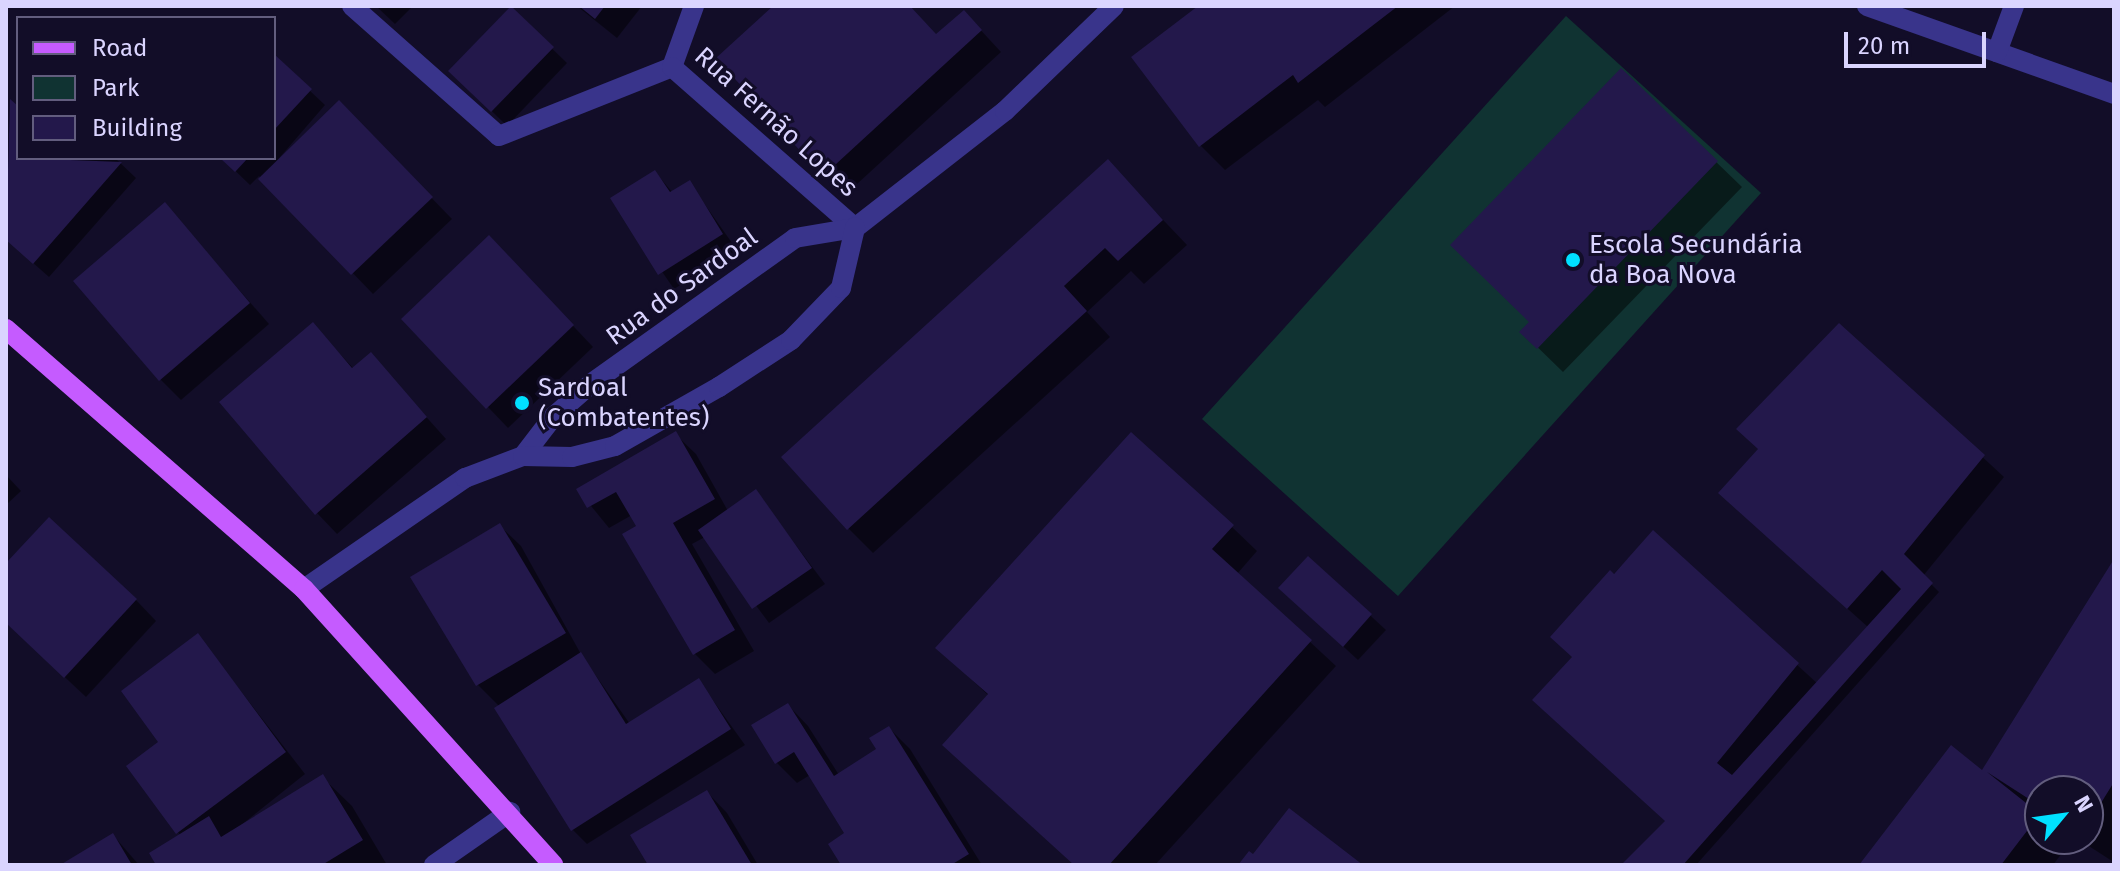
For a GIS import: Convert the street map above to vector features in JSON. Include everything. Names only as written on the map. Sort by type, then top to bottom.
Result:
[{"type":"main road","points":[[6,329],[304,589],[510,812],[553,865]]},
{"type":"street","points":[[352,6],[499,136],[672,67]]},
{"type":"street","name":"Rua Fernão Lopes","points":[[694,6],[672,67],[855,228]]},
{"type":"street","name":"Rua do Sardoal","points":[[523,456],[553,417],[592,383],[795,238],[855,228],[1005,111],[1114,6]]},
{"type":"street","points":[[1867,6],[2114,94]]},
{"type":"street","points":[[1997,52],[2014,6]]},
{"type":"street","points":[[304,589],[465,478],[523,456],[572,457],[615,446],[791,340],[841,288],[855,228]]},
{"type":"street","points":[[434,865],[510,812]]},
{"type":"green space","points":[[1566,16],[1761,193],[1398,596],[1202,419]]},
{"type":"building","points":[[511,6],[554,47],[491,112],[448,71]]},
{"type":"building","points":[[579,6],[605,6],[595,19]]},
{"type":"building","points":[[773,6],[910,6],[936,34],[964,10],[982,30],[823,176],[716,58]]},
{"type":"building","points":[[1198,6],[1398,6],[1298,83],[1293,75],[1199,147],[1131,57]]},
{"type":"building","points":[[276,56],[312,89],[276,128]]},
{"type":"building","points":[[1621,68],[1718,161],[1537,349],[1519,332],[1529,322],[1450,245]]},
{"type":"building","points":[[10,99],[16,104],[16,160],[122,162],[33,264],[6,240]]},
{"type":"building","points":[[339,100],[433,197],[351,275],[258,179]]},
{"type":"building","points":[[1108,159],[1163,220],[1118,261],[1105,248],[1064,286],[1087,311],[847,530],[781,457]]},
{"type":"building","points":[[222,160],[246,160],[235,172]]},
{"type":"building","points":[[655,170],[670,192],[690,180],[723,234],[658,275],[610,198]]},
{"type":"building","points":[[165,202],[250,303],[159,381],[73,281]]},
{"type":"building","points":[[489,235],[574,325],[486,409],[401,319]]},
{"type":"building","points":[[313,322],[352,368],[371,352],[427,417],[315,515],[219,402]]},
{"type":"building","points":[[1839,323],[1985,455],[1904,554],[1933,583],[1683,865],[1621,865],[1665,821],[1532,700],[1572,657],[1550,637],[1610,570],[1614,574],[1653,530],[1799,663],[1717,763],[1732,775],[1901,589],[1882,570],[1847,609],[1718,493],[1758,449],[1736,429]]},
{"type":"building","points":[[676,431],[715,499],[673,523],[735,630],[693,655],[622,534],[636,526],[616,492],[587,508],[576,489]]},
{"type":"building","points":[[1131,432],[1234,525],[1212,549],[1312,640],[1109,865],[1074,865],[942,745],[988,694],[935,648]]},
{"type":"building","points":[[756,489],[812,568],[752,609],[698,530]]},
{"type":"building","points":[[49,517],[137,599],[64,678],[6,623],[6,563]]},
{"type":"building","points":[[500,523],[566,633],[476,686],[410,577]]},
{"type":"building","points":[[1308,556],[1372,614],[1343,647],[1278,588]]},
{"type":"building","points":[[2114,559],[2114,782],[2104,798],[2104,775],[2024,775],[2024,796],[1987,772],[2024,801],[2024,835],[2001,865],[1859,865],[1951,745],[1982,770]]},
{"type":"building","points":[[198,633],[286,752],[176,834],[126,766],[158,742],[121,691]]},
{"type":"building","points":[[581,652],[626,724],[699,678],[731,729],[571,831],[494,708]]},
{"type":"building","points":[[788,703],[834,776],[876,749],[869,738],[889,726],[969,854],[951,865],[841,865],[828,844],[844,833],[794,752],[775,764],[751,725]]},
{"type":"building","points":[[323,774],[363,840],[322,865],[156,865],[149,853],[209,816],[221,837]]},
{"type":"building","points":[[707,790],[752,865],[648,865],[630,835]]},
{"type":"building","points":[[1289,808],[1363,865],[1238,865],[1249,851],[1253,854]]},
{"type":"building","points":[[113,833],[132,865],[60,865]]},
{"type":"place","name":"Escola Secundária da Boa Nova","points":[[1573,260]]},
{"type":"place","name":"Sardoal (Combatentes)","points":[[522,403]]}]
